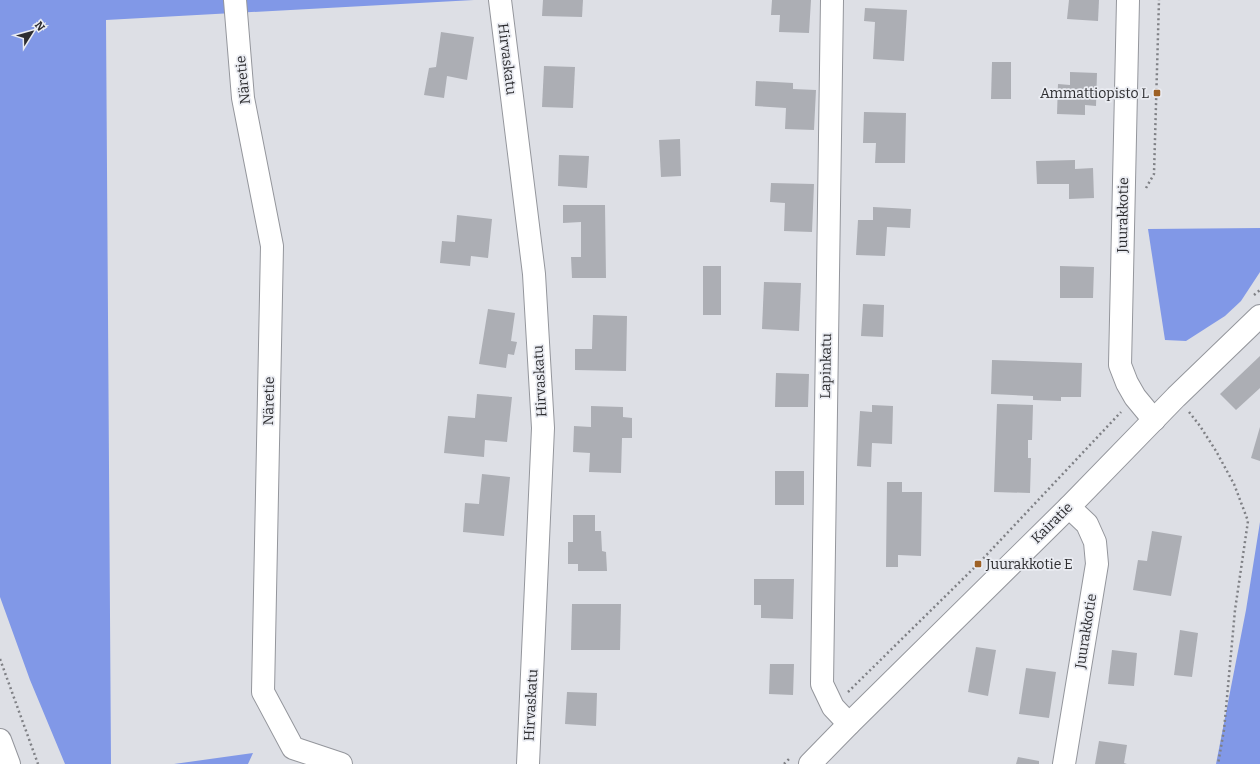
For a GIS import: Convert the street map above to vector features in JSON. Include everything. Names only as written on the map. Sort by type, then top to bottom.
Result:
[{"type":"street","name":"Näretie","points":[[235,0],[243,98],[272,246],[262,692],[293,748],[341,764]]},
{"type":"street","name":"Hirvaskatu","points":[[500,0],[534,274],[543,428],[528,764]]},
{"type":"street","name":"Lapinkatu","points":[[832,0],[822,684],[833,707],[849,724]]},
{"type":"street","name":"Juurakkotie","points":[[1128,0],[1120,365],[1127,383],[1135,397],[1154,420]]},
{"type":"street","name":"Kairatie","points":[[802,759],[849,724],[1069,507],[1176,397],[1254,308]]},
{"type":"street","name":"Juurakkotie","points":[[1064,764],[1097,564],[1095,542],[1087,524],[1069,507]]},
{"type":"street","points":[[0,740],[9,764]]},
{"type":"path","points":[[1144,192],[1154,174],[1159,0]]},
{"type":"path","points":[[1254,308],[1260,290]]},
{"type":"path","points":[[833,707],[978,564],[1135,397]]},
{"type":"path","points":[[1176,397],[1200,426],[1216,451],[1234,484],[1248,521],[1235,610],[1224,730],[1218,764]]},
{"type":"path","points":[[0,659],[38,764]]},
{"type":"path","points":[[784,764],[802,759]]},
{"type":"shaded area","points":[[0,0],[474,0],[106,20],[111,764],[65,764],[30,680],[0,597]]},
{"type":"shaded area","points":[[1260,228],[1260,272],[1241,301],[1225,316],[1186,341],[1165,340],[1148,229]]},
{"type":"shaded area","points":[[1260,522],[1260,764],[1216,764],[1246,610]]},
{"type":"shaded area","points":[[253,753],[248,764],[174,764]]},
{"type":"building","points":[[543,0],[583,0],[582,17],[542,16]]},
{"type":"building","points":[[772,0],[811,0],[809,33],[779,32],[780,15],[771,15]]},
{"type":"building","points":[[1069,0],[1099,0],[1098,21],[1067,19]]},
{"type":"building","points":[[865,8],[907,10],[904,61],[873,59],[875,22],[864,21]]},
{"type":"building","points":[[441,32],[474,37],[467,80],[447,76],[444,98],[424,95],[429,68],[436,67]]},
{"type":"building","points":[[992,62],[1011,62],[1011,99],[991,99]]},
{"type":"building","points":[[544,66],[575,67],[573,108],[542,107]]},
{"type":"building","points":[[1070,72],[1097,73],[1096,106],[1085,105],[1085,115],[1057,114],[1058,84],[1070,85]]},
{"type":"building","points":[[756,81],[793,83],[793,89],[816,90],[814,130],[785,129],[786,108],[755,106]]},
{"type":"building","points":[[864,112],[906,113],[905,163],[875,163],[876,143],[863,143]]},
{"type":"building","points":[[680,139],[681,176],[661,177],[659,140]]},
{"type":"building","points":[[559,155],[589,156],[587,188],[558,186]]},
{"type":"building","points":[[1075,160],[1075,169],[1093,168],[1094,198],[1069,199],[1069,184],[1037,184],[1036,161]]},
{"type":"building","points":[[771,183],[814,184],[812,232],[784,231],[785,203],[770,202]]},
{"type":"building","points":[[563,205],[605,205],[606,278],[572,278],[571,257],[581,257],[581,222],[563,223]]},
{"type":"building","points":[[873,207],[911,209],[910,228],[887,227],[885,256],[856,255],[858,220],[873,220]]},
{"type":"building","points":[[457,215],[492,219],[488,258],[471,256],[470,266],[440,263],[442,241],[455,242]]},
{"type":"building","points":[[703,266],[721,266],[721,315],[703,315]]},
{"type":"building","points":[[1060,266],[1094,267],[1093,298],[1060,298]]},
{"type":"building","points":[[764,282],[801,283],[799,331],[762,329]]},
{"type":"building","points":[[863,304],[884,305],[883,337],[861,336]]},
{"type":"building","points":[[488,309],[515,313],[511,341],[517,342],[514,355],[508,354],[506,368],[479,364]]},
{"type":"building","points":[[593,315],[627,316],[626,371],[575,370],[575,349],[592,349]]},
{"type":"building","points":[[1260,356],[1260,388],[1236,410],[1220,394]]},
{"type":"building","points":[[992,360],[1082,363],[1081,397],[1061,397],[1061,401],[1033,400],[1033,396],[991,394]]},
{"type":"building","points":[[776,373],[809,374],[808,407],[775,407]]},
{"type":"building","points":[[477,394],[512,397],[507,442],[485,440],[484,457],[444,453],[448,416],[475,418]]},
{"type":"building","points":[[997,404],[1033,405],[1032,440],[1028,440],[1028,458],[1031,458],[1030,493],[994,492]]},
{"type":"building","points":[[872,405],[893,406],[892,444],[872,443],[871,467],[857,466],[860,411],[872,412]]},
{"type":"building","points":[[591,406],[623,407],[623,417],[632,418],[632,438],[622,438],[621,473],[589,472],[590,453],[573,452],[574,426],[591,427]]},
{"type":"building","points":[[1260,427],[1260,461],[1251,458]]},
{"type":"building","points":[[775,471],[804,471],[804,505],[775,505]]},
{"type":"building","points":[[482,474],[510,477],[504,536],[463,532],[465,503],[479,504]]},
{"type":"building","points":[[887,482],[902,482],[902,492],[922,492],[921,556],[898,555],[898,567],[886,567]]},
{"type":"building","points":[[573,515],[595,515],[595,531],[601,531],[602,551],[606,552],[607,571],[578,571],[578,564],[568,564],[568,542],[573,542]]},
{"type":"building","points":[[1152,531],[1182,536],[1171,596],[1133,590],[1138,560],[1147,561]]},
{"type":"building","points":[[754,579],[794,579],[793,619],[761,618],[761,605],[754,605]]},
{"type":"building","points":[[572,604],[621,604],[620,650],[571,650]]},
{"type":"building","points":[[1180,630],[1198,633],[1192,677],[1174,675]]},
{"type":"building","points":[[976,647],[996,650],[988,696],[968,692]]},
{"type":"building","points":[[1112,650],[1137,653],[1134,686],[1108,684]]},
{"type":"building","points":[[770,664],[794,664],[793,695],[769,694]]},
{"type":"building","points":[[1026,668],[1056,672],[1049,718],[1019,714]]},
{"type":"building","points":[[567,692],[597,693],[596,726],[565,724]]},
{"type":"building","points":[[1099,741],[1127,745],[1124,763],[1127,764],[1095,764]]},
{"type":"building","points":[[1018,757],[1039,761],[1039,764],[1016,764]]},
{"type":"place","name":"Ammattiopisto L","points":[[1157,93]]},
{"type":"place","name":"Juurakkotie E","points":[[978,564]]}]
